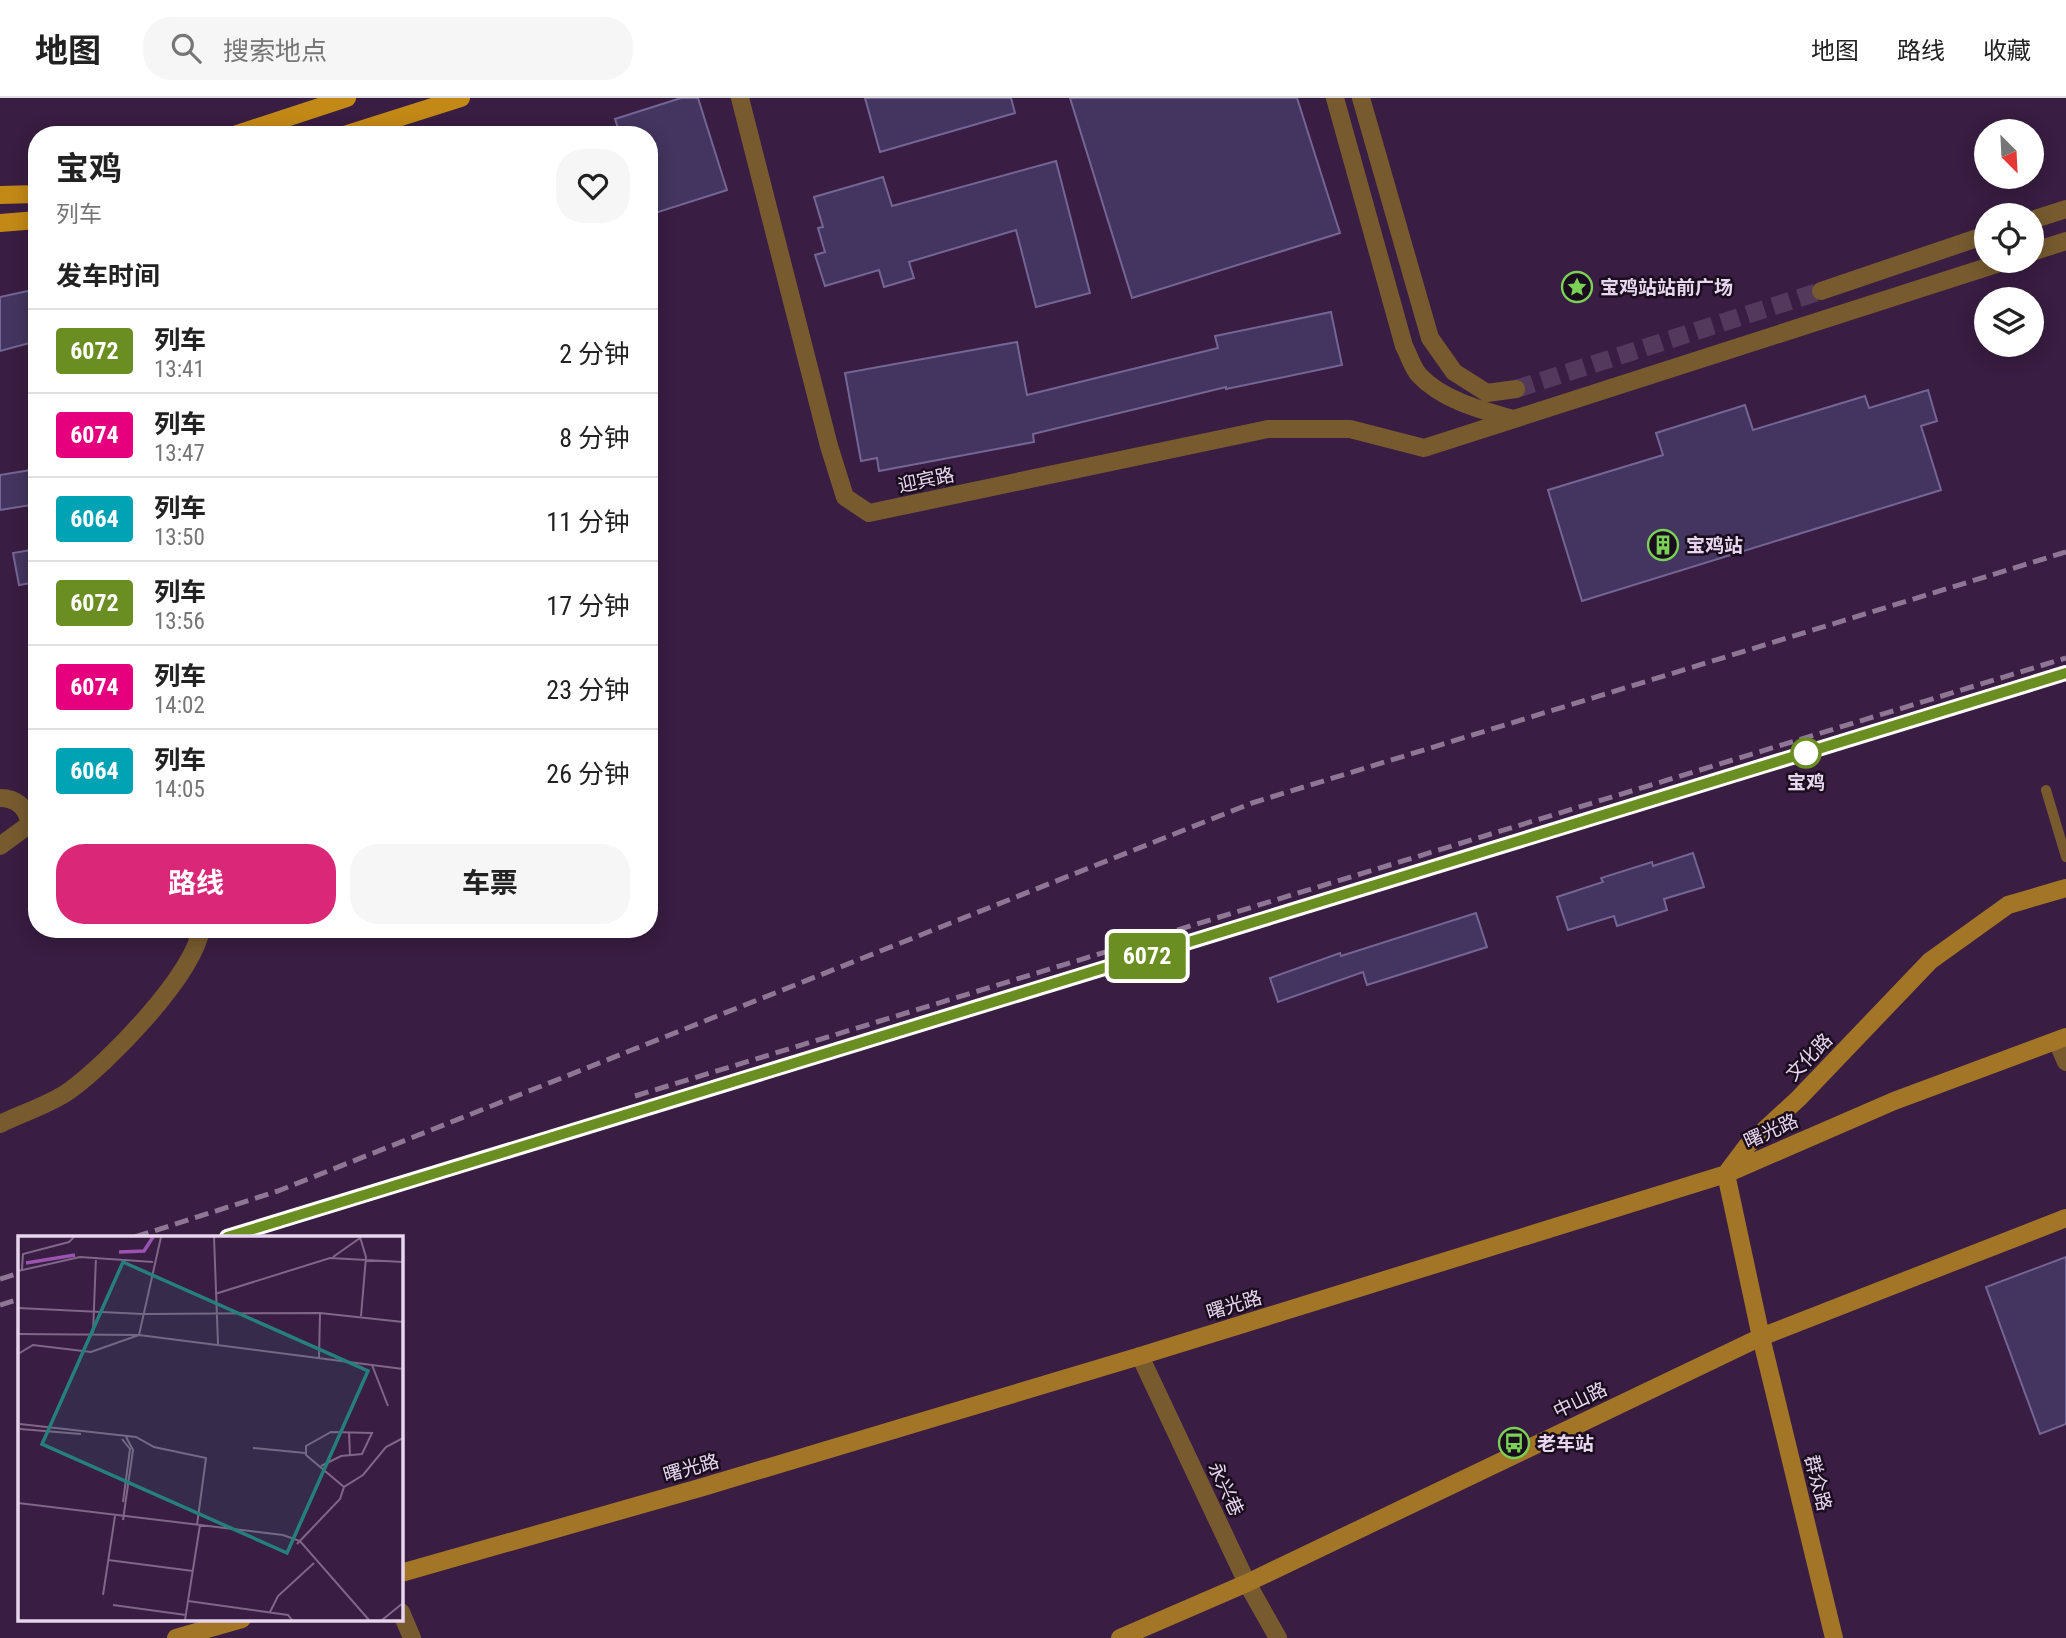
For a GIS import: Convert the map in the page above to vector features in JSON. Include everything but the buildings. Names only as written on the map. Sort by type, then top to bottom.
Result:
[{"type":"main road","points":[[261,126],[347,98]]},
{"type":"main road","points":[[372,126],[461,98]]},
{"type":"main road","points":[[0,195],[28,194]]},
{"type":"main road","points":[[0,223],[28,221]]},
{"type":"main road","name":"文化路","points":[[1726,1174],[1747,1146],[1798,1098],[1930,961],[2008,905],[2066,888]]},
{"type":"main road","name":"曙光路","points":[[402,1573],[703,1487],[1140,1356],[1726,1174],[1894,1101],[2061,1039]]},
{"type":"main road","points":[[1726,1174],[1761,1337]]},
{"type":"main road","name":"中山路","points":[[1120,1638],[1247,1583],[1761,1337],[2066,1218]]},
{"type":"main road","name":"群众路","points":[[1761,1337],[1834,1638]]},
{"type":"main road","points":[[176,1638],[239,1620]]},
{"type":"street","name":"迎宾路","points":[[740,98],[833,459],[845,496],[869,513],[1268,429],[1350,429],[1424,448],[1513,419]]},
{"type":"street","points":[[1335,98],[1404,346],[1418,374],[1439,392],[1482,411],[1513,419],[1974,271]]},
{"type":"street","points":[[1361,98],[1430,338],[1454,372],[1487,393],[1516,389]]},
{"type":"street","points":[[2044,216],[2066,209]]},
{"type":"street","points":[[1821,291],[1974,239]]},
{"type":"street","points":[[2044,248],[2066,241]]},
{"type":"street","points":[[0,798],[11,799],[22,806],[28,815]]},
{"type":"street","points":[[0,846],[28,828]]},
{"type":"street","points":[[0,1124],[67,1093],[113,1053],[186,967],[199,938]]},
{"type":"street","points":[[2061,1039],[2066,1062]]},
{"type":"street","name":"永兴巷","points":[[1140,1356],[1247,1583],[1278,1638]]},
{"type":"street","points":[[402,1614],[412,1638]]},
{"type":"lane","points":[[2046,790],[2066,857]]},
{"type":"tunnel","points":[[1516,389],[1821,291]]},
{"type":"railway","points":[[138,1236],[278,1191],[1252,803],[2066,552]]},
{"type":"railway","points":[[635,1096],[2066,658]]},
{"type":"railway","points":[[230,1236],[2066,673]]},
{"type":"railway","points":[[0,1279],[18,1273]]},
{"type":"railway","points":[[0,1305],[18,1299]]},
{"type":"train","name":"6072","points":[[231,1236],[2066,673]]},
{"type":"place","name":"宝鸡站站前广场","points":[[1577,287]]},
{"type":"place","name":"宝鸡站","points":[[1663,545]]},
{"type":"place","name":"宝鸡","points":[[1806,753]]},
{"type":"place","name":"老车站","points":[[1514,1443]]}]
